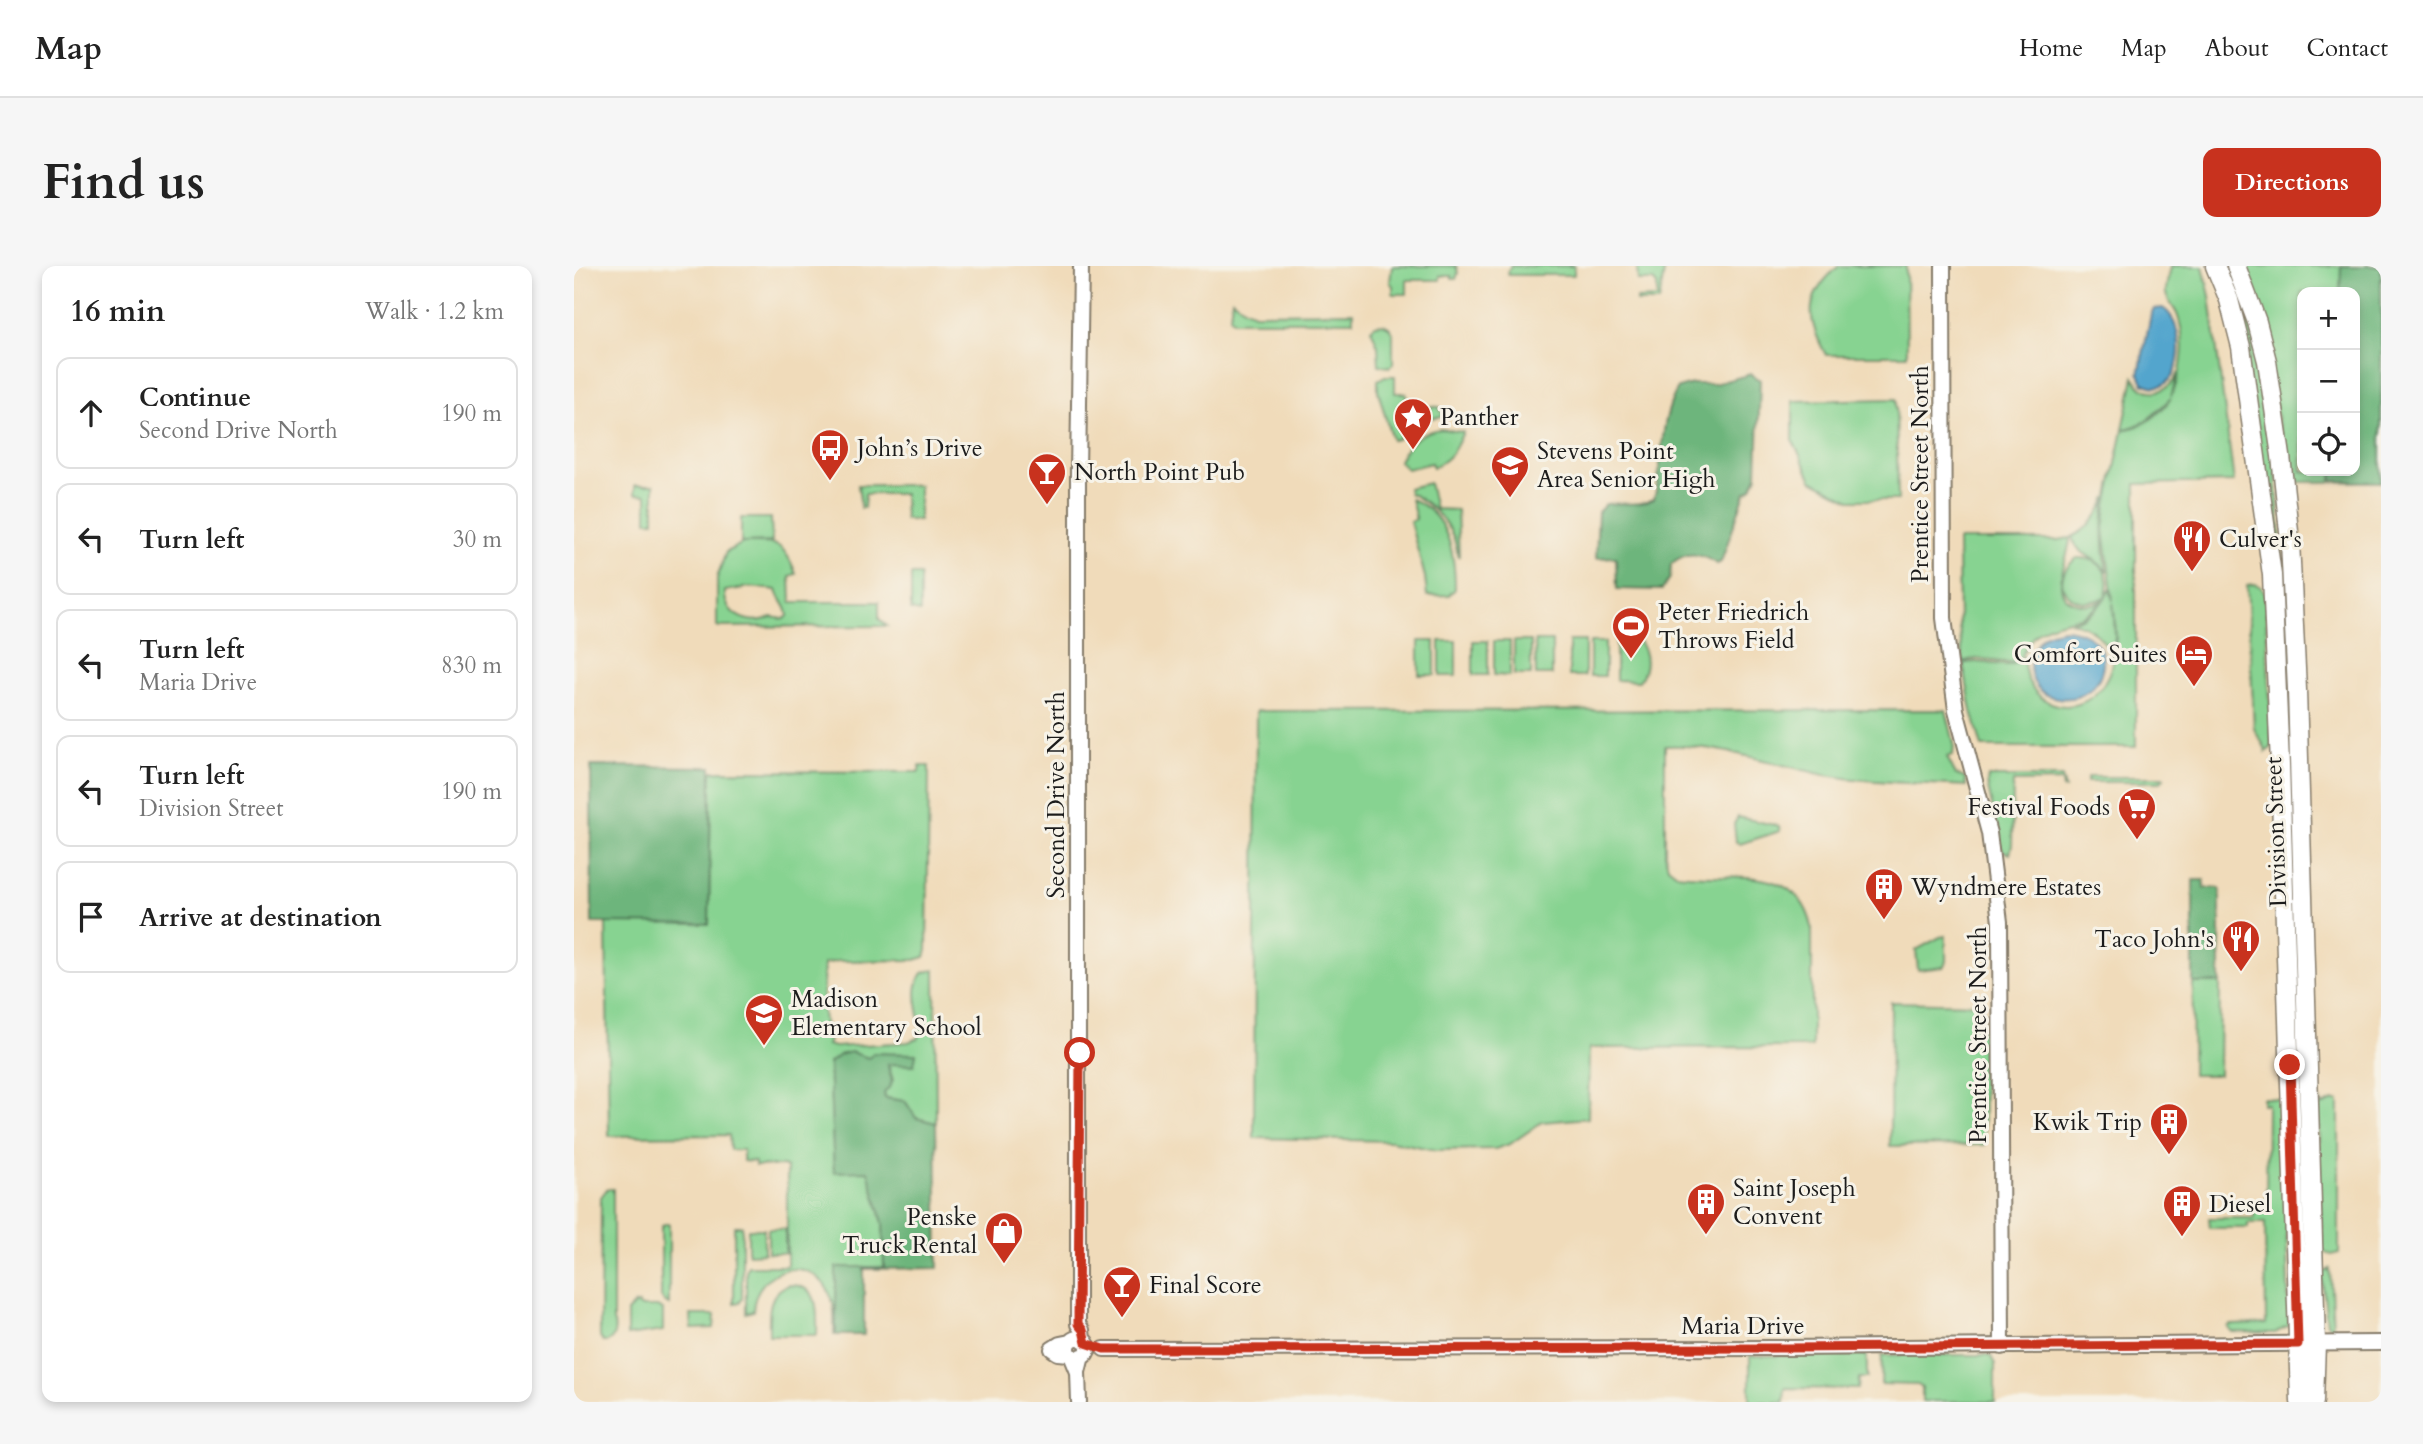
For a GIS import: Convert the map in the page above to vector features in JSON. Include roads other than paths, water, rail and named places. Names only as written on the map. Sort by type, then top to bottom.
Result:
[{"type":"main road","name":"Division Street","points":[[2215,266],[2229,300],[2241,346],[2272,575],[2307,1344],[2314,1402]]},
{"type":"main road","name":"Division Street","points":[[2236,266],[2257,322],[2267,361],[2290,541],[2297,690],[2307,1344],[2300,1402]]},
{"type":"street","name":"Second Drive North","points":[[1077,1348],[1078,463],[1081,266]]},
{"type":"street","name":"Prentice Street North","points":[[1942,266],[1944,618],[1956,710],[1989,832],[2000,922],[2002,1347]]},
{"type":"street","name":"Maria Drive","points":[[1077,1348],[2002,1347],[2381,1343]]},
{"type":"street","points":[[1077,1348],[1079,1402]]},
{"type":"water","points":[[2163,308],[2177,329],[2178,359],[2174,373],[2167,382],[2157,386],[2143,383],[2139,374],[2151,314],[2154,309]]},
{"type":"water","points":[[2064,629],[2084,634],[2096,643],[2102,655],[2103,668],[2098,681],[2088,691],[2075,697],[2058,698],[2039,689],[2034,683],[2030,667],[2036,644],[2048,633]]},
{"type":"place","name":"Panther","points":[[1413,451]]},
{"type":"place","name":"John’s Drive","points":[[830,482]]},
{"type":"place","name":"Stevens Point Area Senior High","points":[[1510,499]]},
{"type":"place","name":"North Point Pub","points":[[1047,506]]},
{"type":"place","name":"Culver's","points":[[2192,573]]},
{"type":"place","name":"Peter Friedrich Throws Field","points":[[1631,660]]},
{"type":"place","name":"Comfort Suites","points":[[2194,688]]},
{"type":"place","name":"Festival Foods","points":[[2137,841]]},
{"type":"place","name":"Wyndmere Estates","points":[[1884,921]]},
{"type":"place","name":"Taco John's","points":[[2241,973]]},
{"type":"place","name":"Madison Elementary School","points":[[764,1047]]},
{"type":"place","name":"Kwik Trip","points":[[2169,1156]]},
{"type":"place","name":"Saint Joseph Convent","points":[[1706,1236]]},
{"type":"place","name":"Diesel","points":[[2182,1238]]},
{"type":"place","name":"Penske Truck Rental","points":[[1004,1265]]},
{"type":"place","name":"Final Score","points":[[1122,1319]]}]
